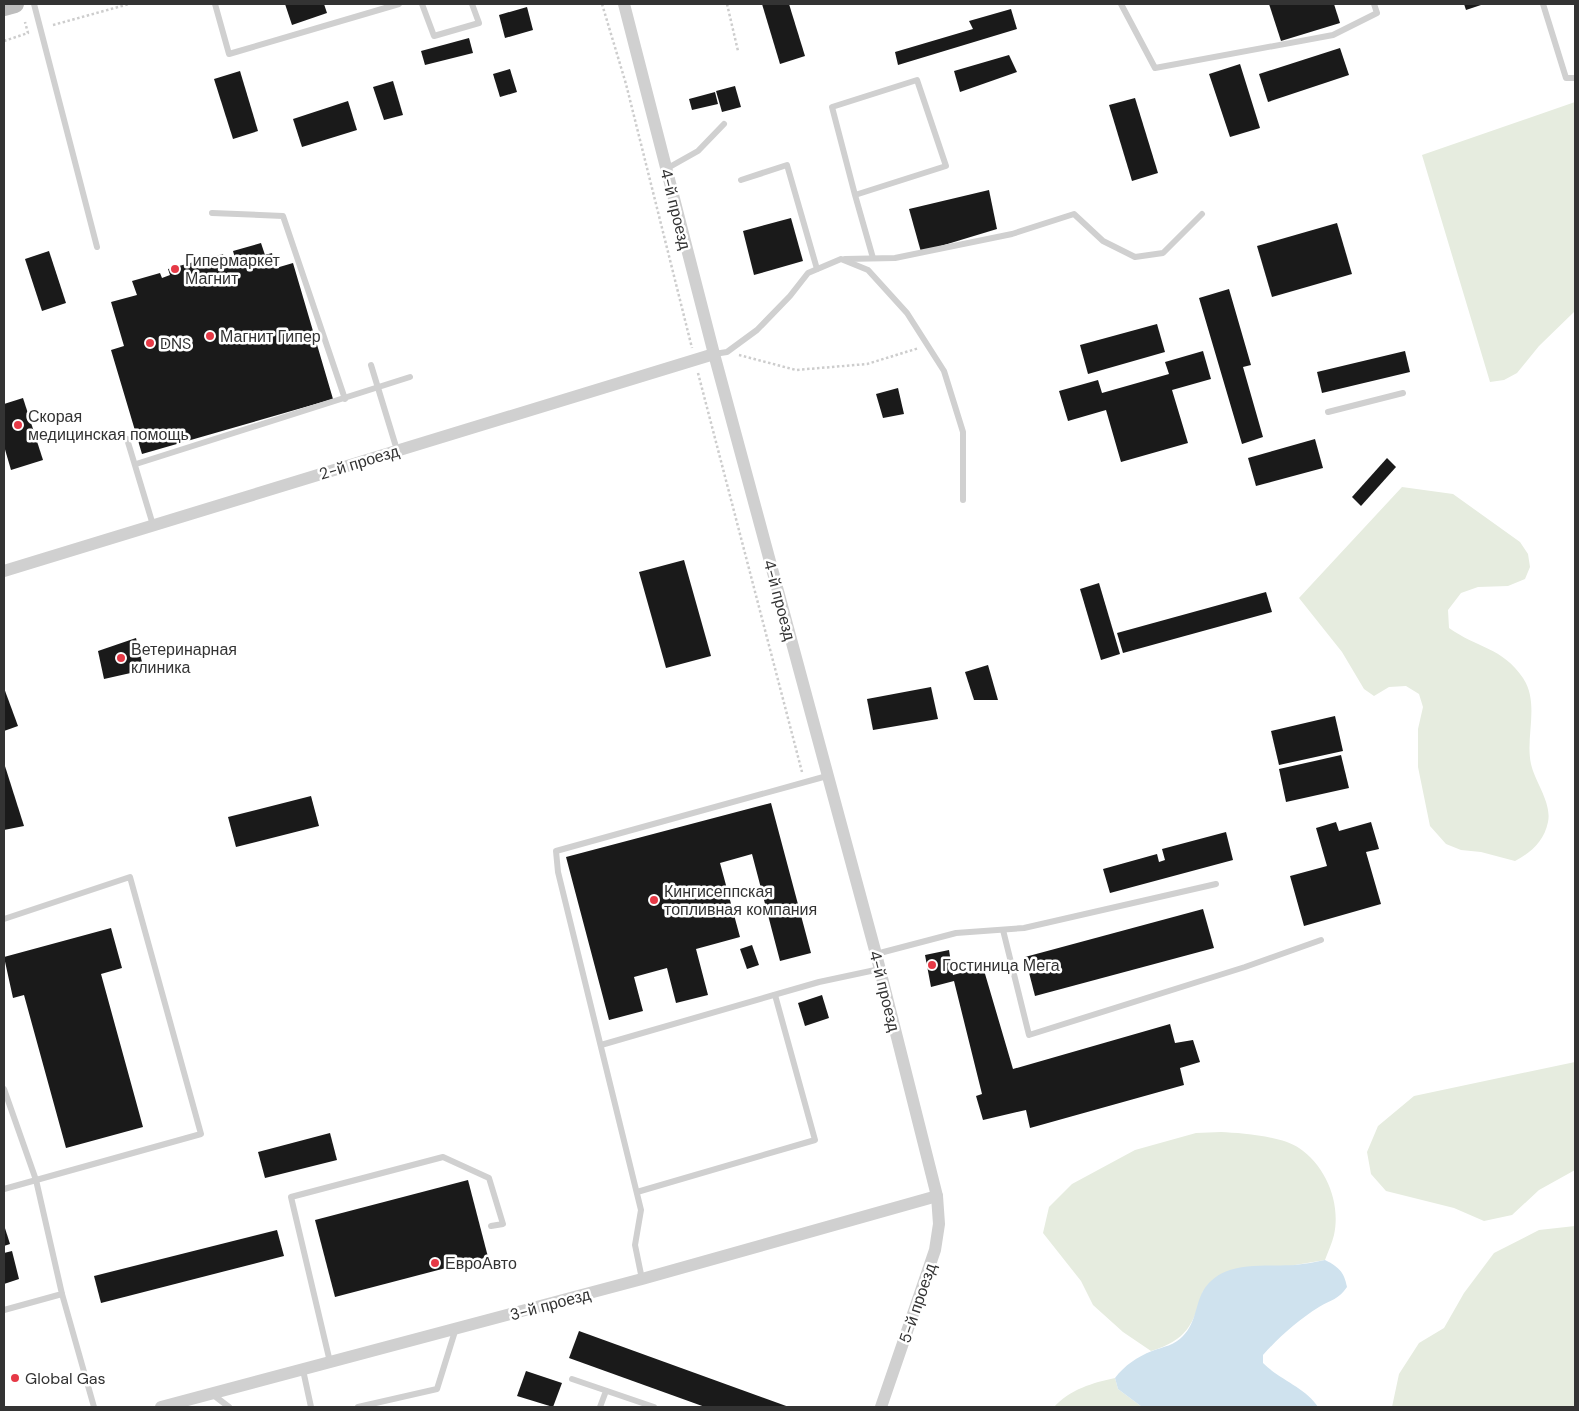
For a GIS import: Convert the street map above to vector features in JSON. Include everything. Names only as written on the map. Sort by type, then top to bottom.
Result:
[{"type":"main road","points":[[4,7],[15,4]]},
{"type":"street","name":"4-й проезд","points":[[624,4],[714,354],[880,969],[937,1196]]},
{"type":"street","name":"2-й проезд","points":[[4,571],[714,354]]},
{"type":"street","name":"3-й проезд","points":[[161,1407],[642,1279],[937,1196]]},
{"type":"street","name":"5-й проезд","points":[[881,1407],[935,1250],[939,1224],[937,1196]]},
{"type":"lane","points":[[34,4],[97,247]]},
{"type":"lane","points":[[215,4],[229,54],[399,4]]},
{"type":"lane","points":[[422,4],[434,36],[479,23],[472,4]]},
{"type":"lane","points":[[1121,4],[1155,68],[1333,35],[1377,12],[1374,4]]},
{"type":"lane","points":[[1543,4],[1566,78],[1575,78]]},
{"type":"lane","points":[[855,195],[946,166],[917,80],[832,107],[855,195],[873,258]]},
{"type":"lane","points":[[666,169],[698,151],[724,124]]},
{"type":"lane","points":[[741,180],[787,165],[817,269]]},
{"type":"lane","points":[[212,213],[283,216],[345,399]]},
{"type":"lane","points":[[714,354],[727,352],[757,330],[790,296],[808,273],[841,259],[895,258],[1012,234],[1074,214],[1103,241],[1135,257],[1163,252],[1202,214]]},
{"type":"lane","points":[[841,259],[868,270],[907,313],[944,371],[963,432],[963,500]]},
{"type":"lane","points":[[371,365],[397,450]]},
{"type":"lane","points":[[136,464],[410,377]]},
{"type":"lane","points":[[1328,412],[1403,393]]},
{"type":"lane","points":[[127,438],[153,525]]},
{"type":"lane","points":[[642,1279],[635,1245],[641,1210],[558,872],[556,851],[828,776]]},
{"type":"lane","points":[[4,919],[130,877],[200,1134],[4,1189]]},
{"type":"lane","points":[[876,954],[956,933],[1024,928],[1216,884]]},
{"type":"lane","points":[[1003,930],[1029,1035],[1245,968],[1321,940]]},
{"type":"lane","points":[[601,1045],[819,982],[880,969]]},
{"type":"lane","points":[[637,1192],[815,1140],[775,995]]},
{"type":"lane","points":[[4,1089],[36,1180],[62,1294],[94,1407]]},
{"type":"lane","points":[[330,1362],[291,1197],[443,1157],[489,1178],[502,1224],[491,1226]]},
{"type":"lane","points":[[4,1310],[62,1294]]},
{"type":"lane","points":[[358,1407],[437,1389],[456,1328]]},
{"type":"lane","points":[[303,1370],[311,1407]]},
{"type":"lane","points":[[572,1379],[654,1407]]},
{"type":"lane","points":[[600,1407],[606,1391]]},
{"type":"lane","points":[[212,1394],[229,1407]]},
{"type":"path","points":[[53,25],[129,4]]},
{"type":"path","points":[[602,4],[626,84],[694,360],[806,783]]},
{"type":"path","points":[[727,4],[738,51]]},
{"type":"path","points":[[4,41],[28,33],[24,22]]},
{"type":"path","points":[[727,352],[796,370],[867,364],[927,345]]},
{"type":"shaded area","points":[[1575,102],[1575,311],[1539,346],[1517,373],[1504,380],[1490,382],[1422,155]]},
{"type":"shaded area","points":[[1402,487],[1453,494],[1520,542],[1528,554],[1530,567],[1525,579],[1508,586],[1478,587],[1461,593],[1448,610],[1449,628],[1507,660],[1523,678],[1531,698],[1531,764],[1548,807],[1549,815],[1544,835],[1532,850],[1515,861],[1481,852],[1461,850],[1446,844],[1430,826],[1418,767],[1418,729],[1423,707],[1419,694],[1406,686],[1389,687],[1374,696],[1364,689],[1342,652],[1299,598]]},
{"type":"shaded area","points":[[1575,1062],[1575,1170],[1539,1190],[1512,1215],[1484,1221],[1454,1208],[1386,1191],[1371,1174],[1367,1152],[1378,1126],[1414,1096]]},
{"type":"shaded area","points":[[1221,1132],[1261,1136],[1282,1141],[1292,1144],[1309,1156],[1324,1175],[1333,1198],[1336,1223],[1334,1235],[1325,1260],[1295,1265],[1203,1291],[1196,1313],[1187,1330],[1173,1342],[1151,1351],[1123,1332],[1093,1305],[1081,1281],[1043,1233],[1049,1207],[1072,1184],[1135,1150],[1196,1133]]},
{"type":"shaded area","points":[[1575,1226],[1575,1407],[1392,1407],[1399,1374],[1419,1343],[1444,1328],[1464,1293],[1494,1253],[1539,1230]]},
{"type":"shaded area","points":[[1115,1378],[1118,1389],[1142,1407],[1054,1407],[1075,1391]]},
{"type":"water","points":[[1325,1260],[1340,1270],[1347,1287],[1338,1297],[1296,1323],[1263,1355],[1263,1363],[1307,1394],[1318,1407],[1142,1407],[1118,1389],[1115,1378],[1127,1365],[1147,1353],[1173,1344],[1183,1336],[1193,1320],[1203,1291],[1211,1281],[1221,1274],[1232,1269],[1245,1267],[1295,1265]]},
{"type":"building","points":[[285,4],[324,4],[327,13],[292,25]]},
{"type":"building","points":[[762,4],[789,4],[805,56],[780,64]]},
{"type":"building","points":[[1269,4],[1334,4],[1340,23],[1281,41]]},
{"type":"building","points":[[1464,4],[1484,4],[1466,10]]},
{"type":"building","points":[[527,7],[533,30],[505,38],[499,15]]},
{"type":"building","points":[[1011,9],[1017,29],[898,65],[895,52],[973,29],[969,21]]},
{"type":"building","points":[[469,38],[473,53],[425,65],[421,51]]},
{"type":"building","points":[[1340,48],[1349,75],[1268,102],[1259,74]]},
{"type":"building","points":[[1009,55],[1017,72],[960,92],[954,71]]},
{"type":"building","points":[[1240,64],[1260,128],[1230,137],[1209,74]]},
{"type":"building","points":[[510,69],[517,92],[500,97],[493,74]]},
{"type":"building","points":[[240,71],[258,131],[233,139],[214,79]]},
{"type":"building","points":[[393,81],[403,115],[384,120],[373,87]]},
{"type":"building","points":[[735,86],[741,107],[722,112],[716,91]]},
{"type":"building","points":[[715,92],[718,104],[692,110],[689,99]]},
{"type":"building","points":[[1135,98],[1158,173],[1132,181],[1109,105]]},
{"type":"building","points":[[348,101],[357,130],[302,147],[293,119]]},
{"type":"building","points":[[989,190],[997,229],[921,252],[909,209]]},
{"type":"building","points":[[791,218],[803,261],[754,275],[743,231]]},
{"type":"building","points":[[1337,223],[1352,274],[1272,297],[1257,246]]},
{"type":"building","points":[[261,243],[265,255],[272,253],[276,268],[293,263],[333,399],[142,454],[111,350],[124,346],[111,302],[137,295],[132,281],[160,273],[162,278],[170,275],[168,269],[223,254],[225,261],[235,258],[233,251]]},
{"type":"building","points":[[49,251],[66,303],[42,311],[25,259]]},
{"type":"building","points":[[1229,289],[1251,365],[1243,367],[1263,437],[1242,444],[1199,298]]},
{"type":"building","points":[[1157,324],[1165,352],[1088,374],[1080,345]]},
{"type":"building","points":[[1203,351],[1211,379],[1172,390],[1188,443],[1121,462],[1106,410],[1068,421],[1059,391],[1098,380],[1102,393],[1169,374],[1165,362]]},
{"type":"building","points":[[1405,351],[1410,372],[1322,393],[1317,372]]},
{"type":"building","points":[[898,388],[904,414],[883,418],[876,394]]},
{"type":"building","name":"Скорая медицинская помощь","points":[[23,398],[43,460],[11,470],[4,446],[4,404]]},
{"type":"building","points":[[1315,439],[1323,468],[1256,486],[1248,458]]},
{"type":"building","points":[[1387,458],[1396,467],[1361,506],[1352,497]]},
{"type":"building","points":[[684,560],[711,656],[666,668],[639,572]]},
{"type":"building","points":[[1099,583],[1120,654],[1101,660],[1080,589]]},
{"type":"building","points":[[1266,592],[1272,612],[1123,653],[1117,633]]},
{"type":"building","name":"Ветеринарная клиника","points":[[136,638],[144,670],[104,679],[98,651]]},
{"type":"building","points":[[988,665],[998,700],[974,700],[965,672]]},
{"type":"building","points":[[931,687],[938,719],[873,730],[867,699]]},
{"type":"building","points":[[4,688],[18,726],[4,731]]},
{"type":"building","points":[[1335,716],[1343,751],[1279,765],[1271,731]]},
{"type":"building","points":[[1341,755],[1349,788],[1286,802],[1279,769]]},
{"type":"building","points":[[4,763],[24,826],[4,830]]},
{"type":"building","points":[[311,796],[319,826],[236,847],[228,817]]},
{"type":"building","name":"Кингисеппская топливная компания","points":[[771,803],[811,953],[780,961],[752,854],[720,863],[740,937],[696,949],[708,995],[676,1003],[667,968],[634,977],[643,1011],[609,1020],[566,857]]},
{"type":"building","points":[[1336,822],[1339,831],[1371,822],[1379,849],[1366,852],[1381,904],[1304,926],[1290,876],[1327,866],[1316,828]]},
{"type":"building","points":[[1226,832],[1233,860],[1110,893],[1103,869],[1157,854],[1159,862],[1165,860],[1162,849]]},
{"type":"building","points":[[1203,909],[1214,948],[1035,996],[1025,957]]},
{"type":"building","points":[[111,928],[122,968],[101,974],[143,1127],[66,1148],[24,995],[13,998],[4,957]]},
{"type":"building","points":[[752,945],[759,965],[747,969],[740,949]]},
{"type":"building","points":[[949,950],[953,975],[983,967],[1013,1069],[1170,1024],[1175,1043],[1193,1040],[1200,1062],[1180,1068],[1184,1085],[1030,1128],[1026,1110],[983,1120],[976,1096],[982,1094],[954,981],[931,987],[925,955]]},
{"type":"building","points":[[822,995],[829,1018],[805,1026],[798,1003]]},
{"type":"building","points":[[330,1133],[337,1160],[265,1178],[258,1152]]},
{"type":"building","points":[[468,1180],[488,1257],[335,1297],[315,1220]]},
{"type":"building","points":[[4,1225],[10,1244],[4,1246]]},
{"type":"building","points":[[277,1230],[284,1256],[101,1303],[94,1276]]},
{"type":"building","points":[[12,1251],[19,1279],[4,1284],[4,1253]]},
{"type":"building","points":[[579,1331],[789,1407],[705,1407],[569,1358]]},
{"type":"building","points":[[526,1371],[562,1383],[553,1407],[517,1396]]},
{"type":"place","name":"Гипермаркет Магнит","points":[[175,269]]},
{"type":"place","name":"Магнит Гипер","points":[[210,336]]},
{"type":"place","name":"DNS","points":[[150,343]]},
{"type":"place","name":"Скорая медицинская помощь","points":[[18,425]]},
{"type":"place","name":"Ветеринарная клиника","points":[[121,658]]},
{"type":"place","name":"Кингисеппская топливная компания","points":[[654,900]]},
{"type":"place","name":"Гостиница Мега","points":[[932,965]]},
{"type":"place","name":"ЕвроАвто","points":[[435,1263]]},
{"type":"place","name":"Global Gas","points":[[15,1378]]}]
